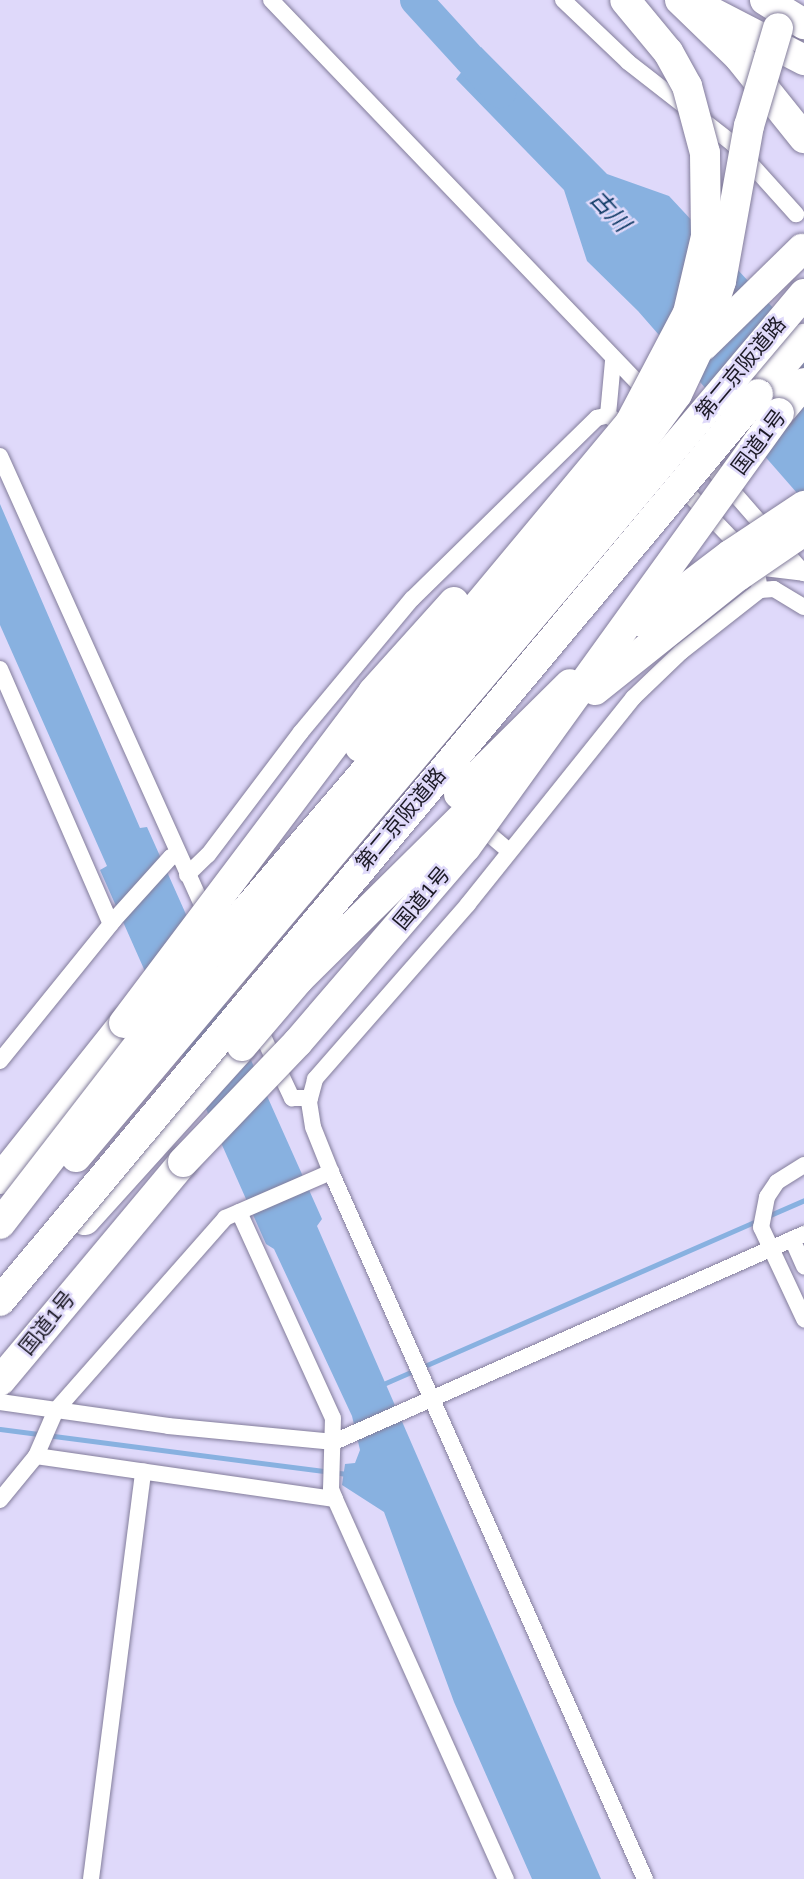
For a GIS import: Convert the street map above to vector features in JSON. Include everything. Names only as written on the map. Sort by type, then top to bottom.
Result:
[{"type":"highway","points":[[0,1224],[209,954],[397,700],[630,423],[672,351],[688,313],[706,236],[705,153],[687,86],[668,52],[625,0]]},
{"type":"highway","points":[[680,0],[739,57],[804,138]]},
{"type":"highway","points":[[688,0],[804,60]]},
{"type":"highway","points":[[765,0],[804,24]]},
{"type":"highway","points":[[209,954],[606,490],[677,394],[715,302],[756,95],[778,27],[793,0]]},
{"type":"highway","points":[[0,1179],[124,1023],[373,692],[558,494],[803,248]]},
{"type":"highway","name":"第二京阪道路","points":[[0,1245],[804,294]]},
{"type":"highway","points":[[558,494],[686,387],[804,299]]},
{"type":"highway","name":"第二京阪道路","points":[[0,1301],[804,339]]},
{"type":"highway","name":"国道1号","points":[[5,1379],[183,1162],[316,1022],[466,847],[804,383]]},
{"type":"highway","points":[[0,1314],[299,979],[457,797],[552,701],[674,596],[804,506]]},
{"type":"highway","points":[[299,979],[592,692],[738,576],[804,531]]},
{"type":"street","points":[[271,0],[613,361],[639,384],[804,573]]},
{"type":"street","points":[[563,0],[628,61],[732,143],[796,214]]},
{"type":"street","points":[[608,415],[613,361]]},
{"type":"street","points":[[608,415],[618,420],[756,567],[760,590]]},
{"type":"street","points":[[187,874],[208,855],[412,599],[583,430],[608,415]]},
{"type":"street","points":[[0,456],[175,856],[187,874],[292,1098],[310,1098]]},
{"type":"street","points":[[756,567],[804,573]]},
{"type":"street","points":[[645,1879],[435,1399],[331,1172],[313,1126],[310,1098],[315,1079],[509,851],[633,698],[690,644],[760,590],[774,589],[804,607]]},
{"type":"street","points":[[0,669],[113,922]]},
{"type":"street","points":[[329,700],[509,851]]},
{"type":"street","points":[[0,1061],[113,922],[175,856]]},
{"type":"street","points":[[804,1165],[777,1182],[767,1197],[761,1227],[804,1319]]},
{"type":"street","points":[[0,1500],[38,1452],[52,1415],[225,1218],[331,1172]]},
{"type":"street","points":[[240,1211],[333,1418],[339,1443],[333,1494],[506,1879]]},
{"type":"street","points":[[5,1379],[52,1415],[339,1443],[798,1237],[804,1266]]},
{"type":"street","points":[[38,1452],[143,1471],[333,1494]]},
{"type":"street","points":[[91,1879],[143,1471]]},
{"type":"water","points":[[481,47],[607,174],[669,196],[804,341],[804,501],[638,311],[587,261],[564,190],[456,79]]},
{"type":"water","points":[[0,504],[140,828],[147,827],[322,1219],[317,1226],[601,1879],[532,1879],[454,1702],[384,1512],[342,1485],[345,1464],[355,1463],[360,1450],[352,1416],[274,1249],[266,1244],[100,870],[107,866],[0,625]]},
{"type":"waterway","name":"古川","points":[[416,0],[500,92]]},
{"type":"waterway","points":[[381,1385],[804,1200]]},
{"type":"waterway","points":[[0,1429],[347,1474]]}]
